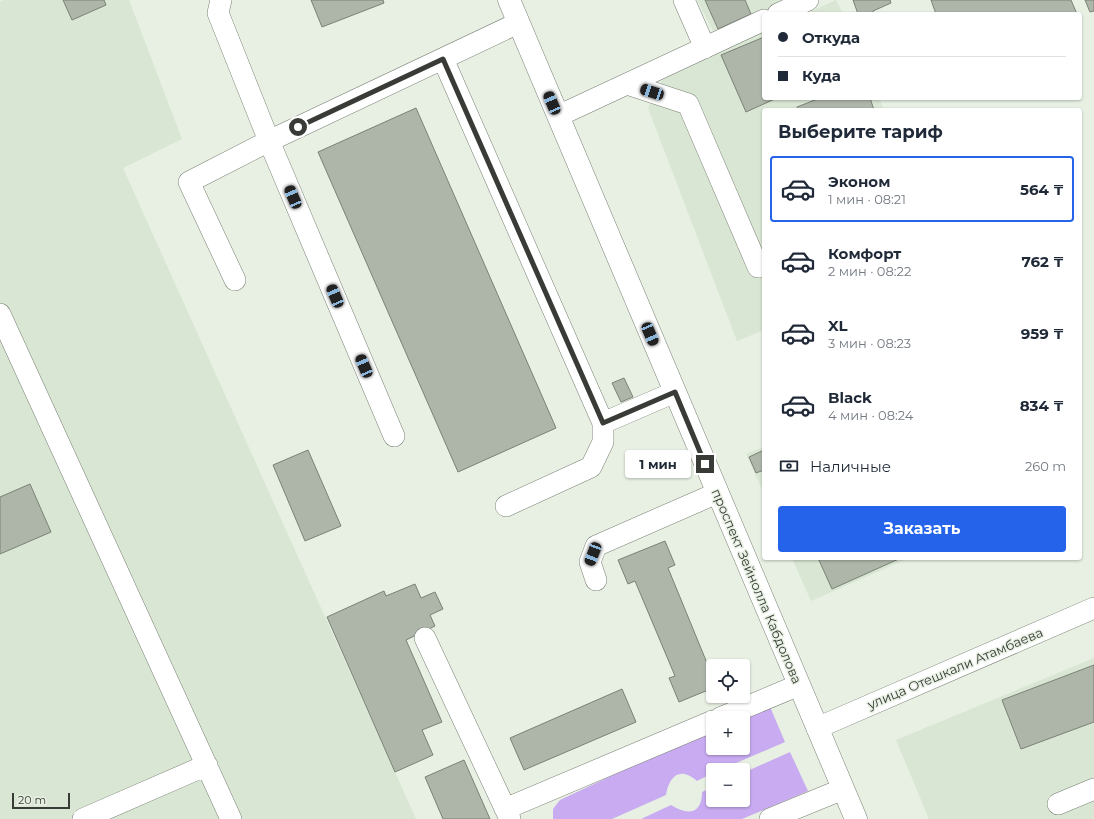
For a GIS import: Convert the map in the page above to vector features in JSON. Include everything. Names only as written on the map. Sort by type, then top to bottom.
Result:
[{"type":"main road","name":"проспект Зейнолла Кабдолова","points":[[509,0],[856,819]]},
{"type":"street","points":[[221,0],[218,13],[269,141],[394,436]]},
{"type":"street","points":[[684,0],[705,48]]},
{"type":"street","points":[[782,12],[808,0]]},
{"type":"street","points":[[558,116],[762,21]]},
{"type":"street","points":[[235,280],[189,182],[269,141],[518,23]]},
{"type":"street","points":[[443,59],[603,423],[603,442],[591,467],[506,506]]},
{"type":"street","points":[[627,84],[688,104],[758,267]]},
{"type":"street","points":[[0,314],[231,819]]},
{"type":"street","points":[[603,423],[675,392]]},
{"type":"street","points":[[596,580],[590,562],[596,546],[717,493]]},
{"type":"street","name":"улица Отешкали Атамбаева","points":[[817,728],[1094,608]]},
{"type":"street","points":[[425,638],[508,814],[706,724]]},
{"type":"street","points":[[737,711],[799,685]]},
{"type":"street","points":[[83,819],[207,765]]},
{"type":"street","points":[[770,819],[843,789]]},
{"type":"street","points":[[1058,804],[1094,789]]},
{"type":"shaded area","points":[[4,0],[129,0],[182,139],[123,168],[416,819],[0,819],[0,2]]},
{"type":"shaded area","points":[[697,0],[787,0],[762,12],[715,35]]},
{"type":"shaded area","points":[[836,0],[842,12],[809,12]]},
{"type":"shaded area","points":[[762,34],[762,100],[880,100],[883,108],[762,108],[762,331],[737,341],[648,108],[662,80]]},
{"type":"shaded area","points":[[762,448],[762,490],[746,454]]},
{"type":"shaded area","points":[[793,560],[904,560],[811,601]]},
{"type":"shaded area","points":[[1094,658],[1094,819],[929,819],[896,740]]},
{"type":"shaded area","points":[[768,702],[785,742],[736,763],[706,763],[706,776],[697,781],[685,774],[676,775],[667,788],[666,795],[612,819],[553,819],[553,809],[560,800],[706,731],[706,755],[750,755],[750,714]]},
{"type":"shaded area","points":[[790,752],[808,791],[742,819],[641,819],[671,805],[683,811],[693,811],[700,805],[702,792],[706,790],[706,807],[750,807],[750,770]]},
{"type":"building","points":[[63,0],[104,0],[106,5],[72,20]]},
{"type":"building","points":[[311,0],[383,0],[384,3],[322,27]]},
{"type":"building","points":[[705,0],[745,0],[751,14],[718,29]]},
{"type":"building","points":[[853,0],[890,0],[891,3],[873,12],[857,12]]},
{"type":"building","points":[[931,0],[1071,0],[1076,12],[935,12]]},
{"type":"building","points":[[1085,0],[1094,0],[1094,11],[1090,12]]},
{"type":"building","points":[[762,38],[762,100],[773,100],[746,112],[721,55]]},
{"type":"building","points":[[815,100],[871,100],[873,108],[797,108]]},
{"type":"building","points":[[416,108],[556,428],[458,472],[318,152]]},
{"type":"building","points":[[624,378],[633,397],[621,402],[612,383]]},
{"type":"building","points":[[308,450],[341,526],[305,541],[273,465]]},
{"type":"building","points":[[762,451],[762,471],[756,473],[749,457]]},
{"type":"building","points":[[30,484],[51,532],[0,554],[0,497]]},
{"type":"building","points":[[665,541],[675,565],[668,568],[706,661],[706,691],[679,702],[669,678],[675,676],[635,581],[628,584],[618,560]]},
{"type":"building","points":[[819,560],[897,560],[832,589]]},
{"type":"building","points":[[415,584],[421,598],[435,592],[443,609],[430,615],[435,626],[406,640],[442,722],[422,730],[433,755],[395,772],[327,617],[384,591],[386,596]]},
{"type":"building","points":[[1094,665],[1094,722],[1021,749],[1002,700]]},
{"type":"building","points":[[622,689],[636,722],[524,770],[510,738]]},
{"type":"building","points":[[464,760],[490,819],[443,819],[425,777]]},
{"type":"route","points":[[298,127],[443,59],[603,423],[675,392],[705,464]]}]
